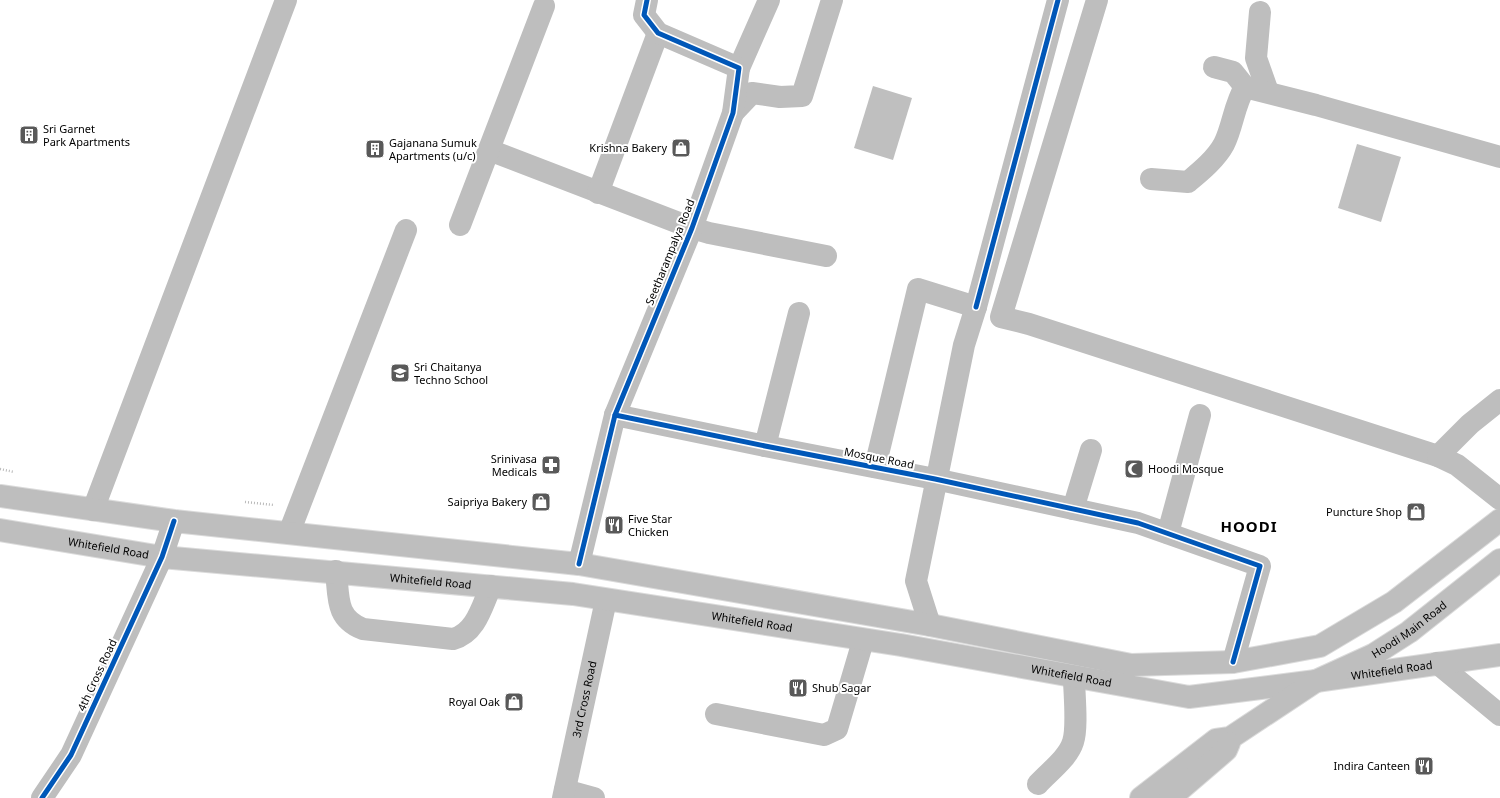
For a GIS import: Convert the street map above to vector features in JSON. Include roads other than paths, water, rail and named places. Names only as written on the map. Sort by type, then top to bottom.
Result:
[{"type":"street","points":[[93,510],[286,0]]},
{"type":"street","points":[[647,0],[644,15],[658,33],[739,68]]},
{"type":"street","name":"Seetharampalya Road","points":[[579,564],[615,415],[692,228],[733,113],[739,68],[769,0]]},
{"type":"street","points":[[733,113],[752,93],[780,97],[802,96],[832,0]]},
{"type":"street","points":[[930,625],[916,581],[935,479],[955,395],[964,345],[976,307],[1058,0]]},
{"type":"street","points":[[1097,0],[1001,317],[1029,324],[1438,456],[1457,465],[1500,499]]},
{"type":"street","points":[[460,225],[544,6]]},
{"type":"street","points":[[1260,12],[1256,58],[1268,92]]},
{"type":"street","points":[[598,193],[658,33]]},
{"type":"street","points":[[1214,67],[1233,72],[1245,87],[1268,92],[1500,158]]},
{"type":"street","points":[[1151,179],[1188,182],[1202,170],[1224,145],[1239,97],[1245,87]]},
{"type":"street","points":[[489,150],[692,228],[709,233],[826,256]]},
{"type":"street","points":[[289,533],[406,230]]},
{"type":"street","points":[[875,467],[918,289],[976,307]]},
{"type":"street","points":[[765,446],[799,313]]},
{"type":"street","points":[[1438,456],[1470,424],[1500,400]]},
{"type":"street","name":"Mosque Road","points":[[615,415],[935,479],[1138,523],[1260,566],[1234,662]]},
{"type":"street","points":[[1168,534],[1200,415]]},
{"type":"street","points":[[1073,509],[1092,450]]},
{"type":"street","name":"Whitefield Road","points":[[0,496],[174,521],[579,564],[930,625],[1131,665],[1234,662],[1320,646],[1394,602],[1500,520]]},
{"type":"street","name":"4th Cross Road","points":[[42,798],[71,754],[162,557],[174,521]]},
{"type":"street","name":"Whitefield Road","points":[[0,530],[162,557],[336,571],[573,594],[901,645],[1189,697],[1316,682],[1437,663],[1500,655]]},
{"type":"street","name":"Hoodi Main Road","points":[[1141,798],[1223,739],[1316,682],[1373,655],[1403,636],[1500,560]]},
{"type":"street","points":[[336,571],[340,609],[344,618],[352,625],[363,629],[453,638],[463,636],[469,630],[491,586]]},
{"type":"street","name":"3rd Cross Road","points":[[564,794],[606,600]]},
{"type":"street","points":[[716,714],[824,735],[837,729],[863,640]]},
{"type":"street","points":[[1437,663],[1500,716]]},
{"type":"street","points":[[1038,784],[1064,756],[1073,742],[1075,728],[1074,677]]},
{"type":"street","points":[[1170,798],[1226,750],[1223,739]]},
{"type":"street","points":[[564,794],[594,798]]},
{"type":"place","name":"Sri Garnet Park Apartments","points":[[29,135]]},
{"type":"place","name":"Krishna Bakery","points":[[681,148]]},
{"type":"place","name":"Gajanana Sumuk Apartments (u/c)","points":[[375,149]]},
{"type":"place","name":"Sri Chaitanya Techno School","points":[[400,373]]},
{"type":"place","name":"Srinivasa Medicals","points":[[551,465]]},
{"type":"place","name":"Hoodi Mosque","points":[[1134,469]]},
{"type":"place","name":"Saipriya Bakery","points":[[541,502]]},
{"type":"place","name":"Puncture Shop","points":[[1416,512]]},
{"type":"place","name":"Five Star Chicken","points":[[614,525]]},
{"type":"place","name":"Shub Sagar","points":[[798,688]]},
{"type":"place","name":"Royal Oak","points":[[514,702]]},
{"type":"place","name":"Indira Canteen","points":[[1424,766]]},
{"type":"district","name":"HOODI","points":[[1249,527]]}]
